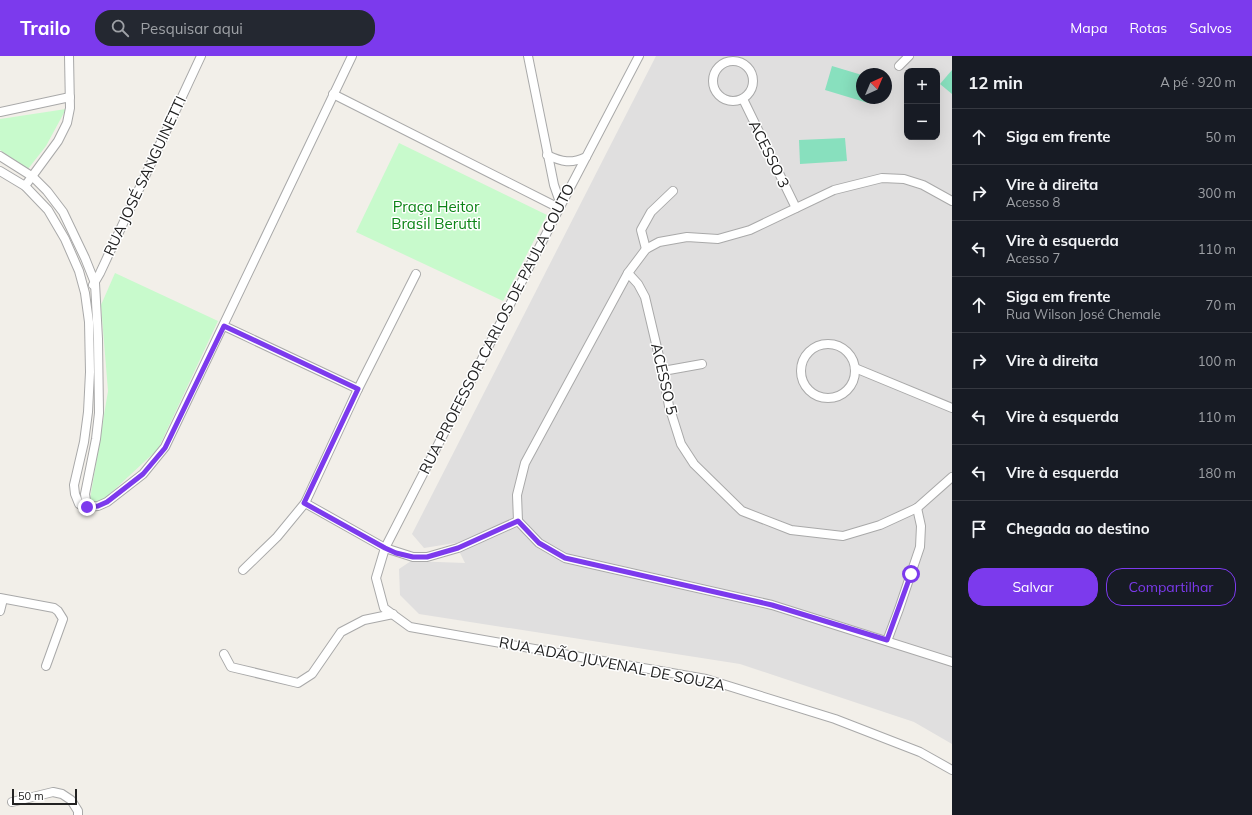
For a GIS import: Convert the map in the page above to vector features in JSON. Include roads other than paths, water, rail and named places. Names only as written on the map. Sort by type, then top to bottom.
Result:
[{"type":"street","points":[[25,186],[58,141],[67,123],[70,108],[69,56]]},
{"type":"street","name":"RUA JOSÉ SANGUINETTI","points":[[85,294],[95,283],[104,266],[201,56]]},
{"type":"street","points":[[0,171],[25,186],[48,210],[65,239],[79,271],[85,294],[89,322],[90,372],[88,412],[84,442],[74,485],[74,494],[79,504],[87,507],[98,506],[107,502],[143,474],[165,448],[352,56]]},
{"type":"street","points":[[528,56],[547,155],[560,206]]},
{"type":"street","name":"RUA PROFESSOR CARLOS DE PAULA COUTO","points":[[384,608],[376,578],[385,548],[560,206],[639,56]]},
{"type":"street","points":[[899,66],[909,56]]},
{"type":"street","points":[[730,60],[736,60],[742,62],[751,71],[753,77],[752,90],[743,99],[729,101],[722,98],[717,93],[714,87],[714,73],[723,63],[730,60]]},
{"type":"street","points":[[333,94],[560,206]]},
{"type":"street","points":[[0,112],[70,97]]},
{"type":"street","name":"ACESSO 3","points":[[743,99],[796,208]]},
{"type":"street","points":[[547,155],[567,162],[577,161],[586,157]]},
{"type":"street","points":[[0,156],[32,177],[47,191],[63,212],[95,283],[98,339],[99,413],[96,439],[84,494],[87,507]]},
{"type":"street","points":[[952,201],[923,185],[904,179],[882,178],[834,190],[750,230],[718,239],[687,237],[659,242],[646,248],[628,273],[525,463],[517,494],[518,521],[539,543],[565,558],[772,605],[887,640],[952,662]]},
{"type":"street","points":[[646,248],[642,230],[651,212],[673,191]]},
{"type":"street","points":[[79,271],[90,269]]},
{"type":"street","name":"ACESSO 5","points":[[628,273],[638,284],[645,297],[663,371],[669,406],[681,444],[694,464],[742,511],[790,530],[843,536],[880,526],[917,508],[952,477]]},
{"type":"street","points":[[243,570],[278,537],[304,503],[358,389],[416,274]]},
{"type":"street","points":[[224,326],[358,389]]},
{"type":"street","points":[[825,344],[841,348],[852,360],[854,368],[854,377],[850,386],[844,393],[836,397],[826,398],[817,396],[809,391],[804,384],[801,375],[801,365],[807,354],[817,346],[825,344]]},
{"type":"street","points":[[663,371],[702,364]]},
{"type":"street","points":[[854,368],[952,408]]},
{"type":"street","points":[[304,503],[385,548],[396,553],[413,557],[427,557],[458,548],[518,521]]},
{"type":"street","points":[[887,640],[920,547],[921,526],[917,508]]},
{"type":"street","points":[[0,611],[1,598],[54,608],[58,611],[63,619],[46,666]]},
{"type":"street","name":"RUA ADÃO JUVENAL DE SOUZA","points":[[384,608],[410,627],[706,679],[836,719],[920,752],[952,770]]},
{"type":"street","points":[[224,654],[232,667],[296,683],[312,674],[341,632],[364,620],[392,614]]},
{"type":"street","points":[[12,802],[53,792],[62,794],[71,800],[78,811],[78,815]]},
{"type":"park label","name":"Praça Heitor Brasil Berutti","points":[[436,216]]}]
